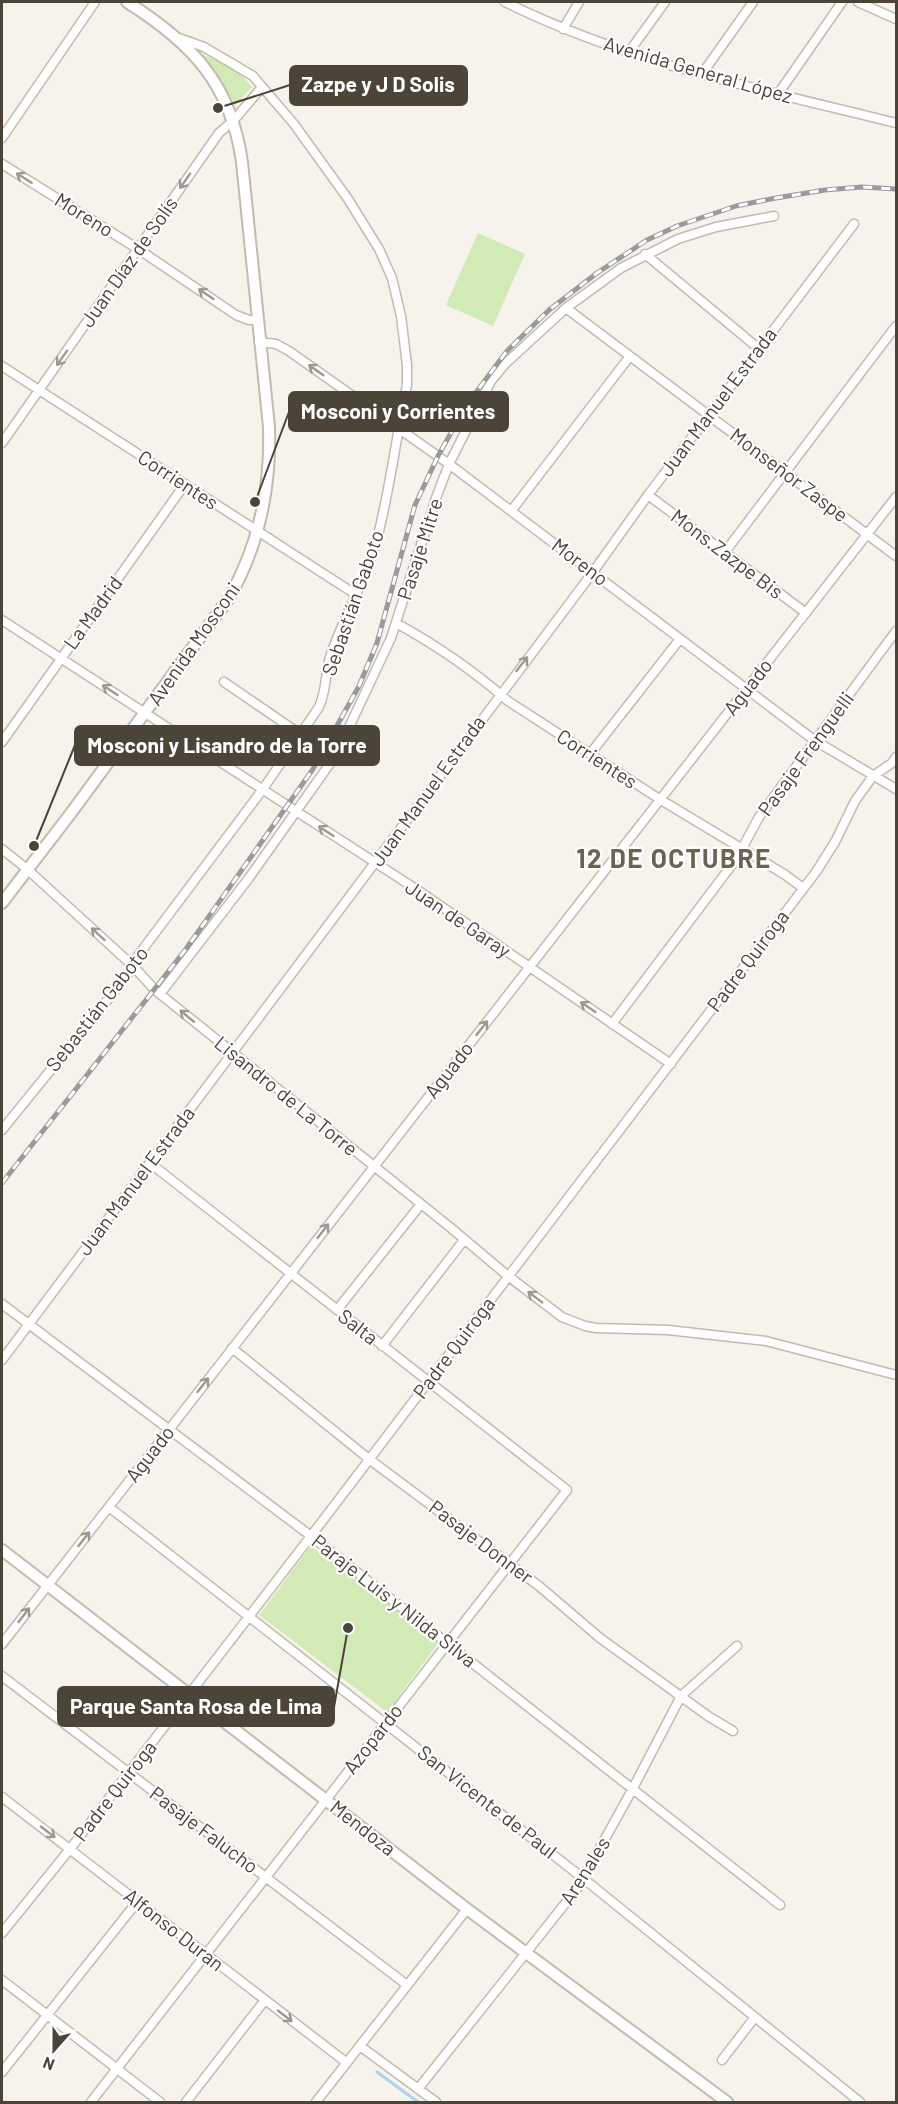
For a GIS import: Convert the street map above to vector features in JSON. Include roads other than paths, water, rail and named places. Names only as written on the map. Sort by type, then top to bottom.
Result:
[{"type":"street","points":[[2,138],[95,2]]},
{"type":"street","name":"Avenida Mosconi","points":[[2,903],[229,598],[241,576],[258,532],[268,485],[269,427],[242,162],[234,120],[212,76],[195,55],[152,17],[127,2]]},
{"type":"street","name":"Avenida General López","points":[[505,2],[563,29],[629,52],[702,74],[897,123]]},
{"type":"street","points":[[563,29],[579,2]]},
{"type":"street","points":[[629,52],[665,2]]},
{"type":"street","points":[[702,74],[753,2]]},
{"type":"street","points":[[778,94],[842,2]]},
{"type":"street","points":[[858,2],[897,19]]},
{"type":"street","name":"Sebastián Gaboto","points":[[2,1130],[133,966],[137,957],[263,789],[319,707],[324,696],[326,671],[331,653],[355,594],[366,574],[383,513],[407,385],[401,316],[392,278],[379,249],[348,199],[294,124],[253,76],[204,47],[176,37]]},
{"type":"street","name":"Juan Díaz de Solís","points":[[2,443],[219,133],[234,120],[262,87]]},
{"type":"street","name":"Moreno","points":[[2,164],[138,249],[236,315],[249,320],[257,320]]},
{"type":"street","name":"Pasaje Mitre","points":[[160,994],[249,878],[336,754],[346,736],[387,648],[449,464],[491,381],[566,308],[621,268],[645,254],[678,239],[716,226],[774,216]]},
{"type":"street","name":"Juan Manuel Estrada","points":[[2,1360],[593,572],[708,414],[854,224]]},
{"type":"street","points":[[645,254],[758,348]]},
{"type":"street","name":"Monseñor Zaspe","points":[[566,308],[897,556]]},
{"type":"street","points":[[724,552],[897,326]]},
{"type":"street","name":"Moreno","points":[[260,342],[276,344],[289,351],[398,427],[512,510],[814,740],[897,789]]},
{"type":"street","points":[[512,510],[630,356]]},
{"type":"street","name":"Corrientes","points":[[2,366],[355,594]]},
{"type":"street","name":"La Madrid","points":[[2,742],[185,484]]},
{"type":"street","name":"Mons.Zazpe Bis","points":[[648,495],[807,613]]},
{"type":"street","name":"Aguado","points":[[2,1644],[897,497]]},
{"type":"street","name":"Juan de Garay","points":[[2,620],[419,891],[671,1064]]},
{"type":"street","name":"Corrientes","points":[[396,623],[424,639],[508,701],[803,888]]},
{"type":"street","name":"Pasaje Frenguelli","points":[[612,1024],[737,858],[759,817],[897,631]]},
{"type":"street","points":[[590,754],[680,639]]},
{"type":"street","points":[[224,682],[300,734]]},
{"type":"street","name":"Padre Quiroga","points":[[2,1934],[250,1616],[671,1064],[803,888],[835,842],[855,801],[873,776],[897,758]]},
{"type":"street","name":"Lisandro de La Torre","points":[[2,849],[133,966],[160,994],[508,1276],[562,1317],[585,1326],[668,1330],[766,1341],[897,1375]]},
{"type":"street","name":"Salta","points":[[150,1163],[567,1490]]},
{"type":"street","points":[[337,1310],[421,1204]]},
{"type":"street","points":[[382,1346],[464,1240]]},
{"type":"street","name":"Paraje Luis y Nilda Silva","points":[[2,1304],[311,1536],[780,1905]]},
{"type":"street","name":"Pasaje Donner","points":[[232,1348],[369,1458],[510,1564],[600,1638],[733,1731]]},
{"type":"street","name":"Azopardo","points":[[91,2103],[567,1490]]},
{"type":"street","name":"San Vicente de Paul","points":[[109,1507],[584,1879],[860,2103]]},
{"type":"street","name":"Mendoza","points":[[2,1550],[467,1909],[727,2103]]},
{"type":"street","name":"Arenales","points":[[418,2089],[584,1879],[681,1696],[737,1646]]},
{"type":"street","name":"Pasaje Falucho","points":[[2,1676],[408,1985]]},
{"type":"street","name":"Alfonso Duran","points":[[2,1797],[346,2063]]},
{"type":"street","points":[[2,2072],[137,1902]]},
{"type":"street","points":[[316,2103],[467,1909]]},
{"type":"street","points":[[2,1980],[160,2103]]},
{"type":"street","points":[[186,2103],[265,2000]]},
{"type":"street","points":[[722,2060],[755,2017]]},
{"type":"street","points":[[360,2046],[435,2103]]},
{"type":"waterway","points":[[377,2072],[418,2102]]},
{"type":"railway","points":[[2,1183],[186,949],[313,769],[359,686],[377,643],[415,505],[456,424],[507,351],[549,310],[597,273],[647,240],[677,226],[736,206],[776,198],[862,187],[896,189]]},
{"type":"place","name":"Zazpe y J D Solis","points":[[218,108]]},
{"type":"place","name":"Mosconi y Corrientes","points":[[255,502]]},
{"type":"place","name":"Mosconi y Lisandro de la Torre","points":[[34,846]]},
{"type":"place","name":"Parque Santa Rosa de Lima","points":[[348,1628]]},
{"type":"district","name":"12 DE OCTUBRE","points":[[674,859]]}]
